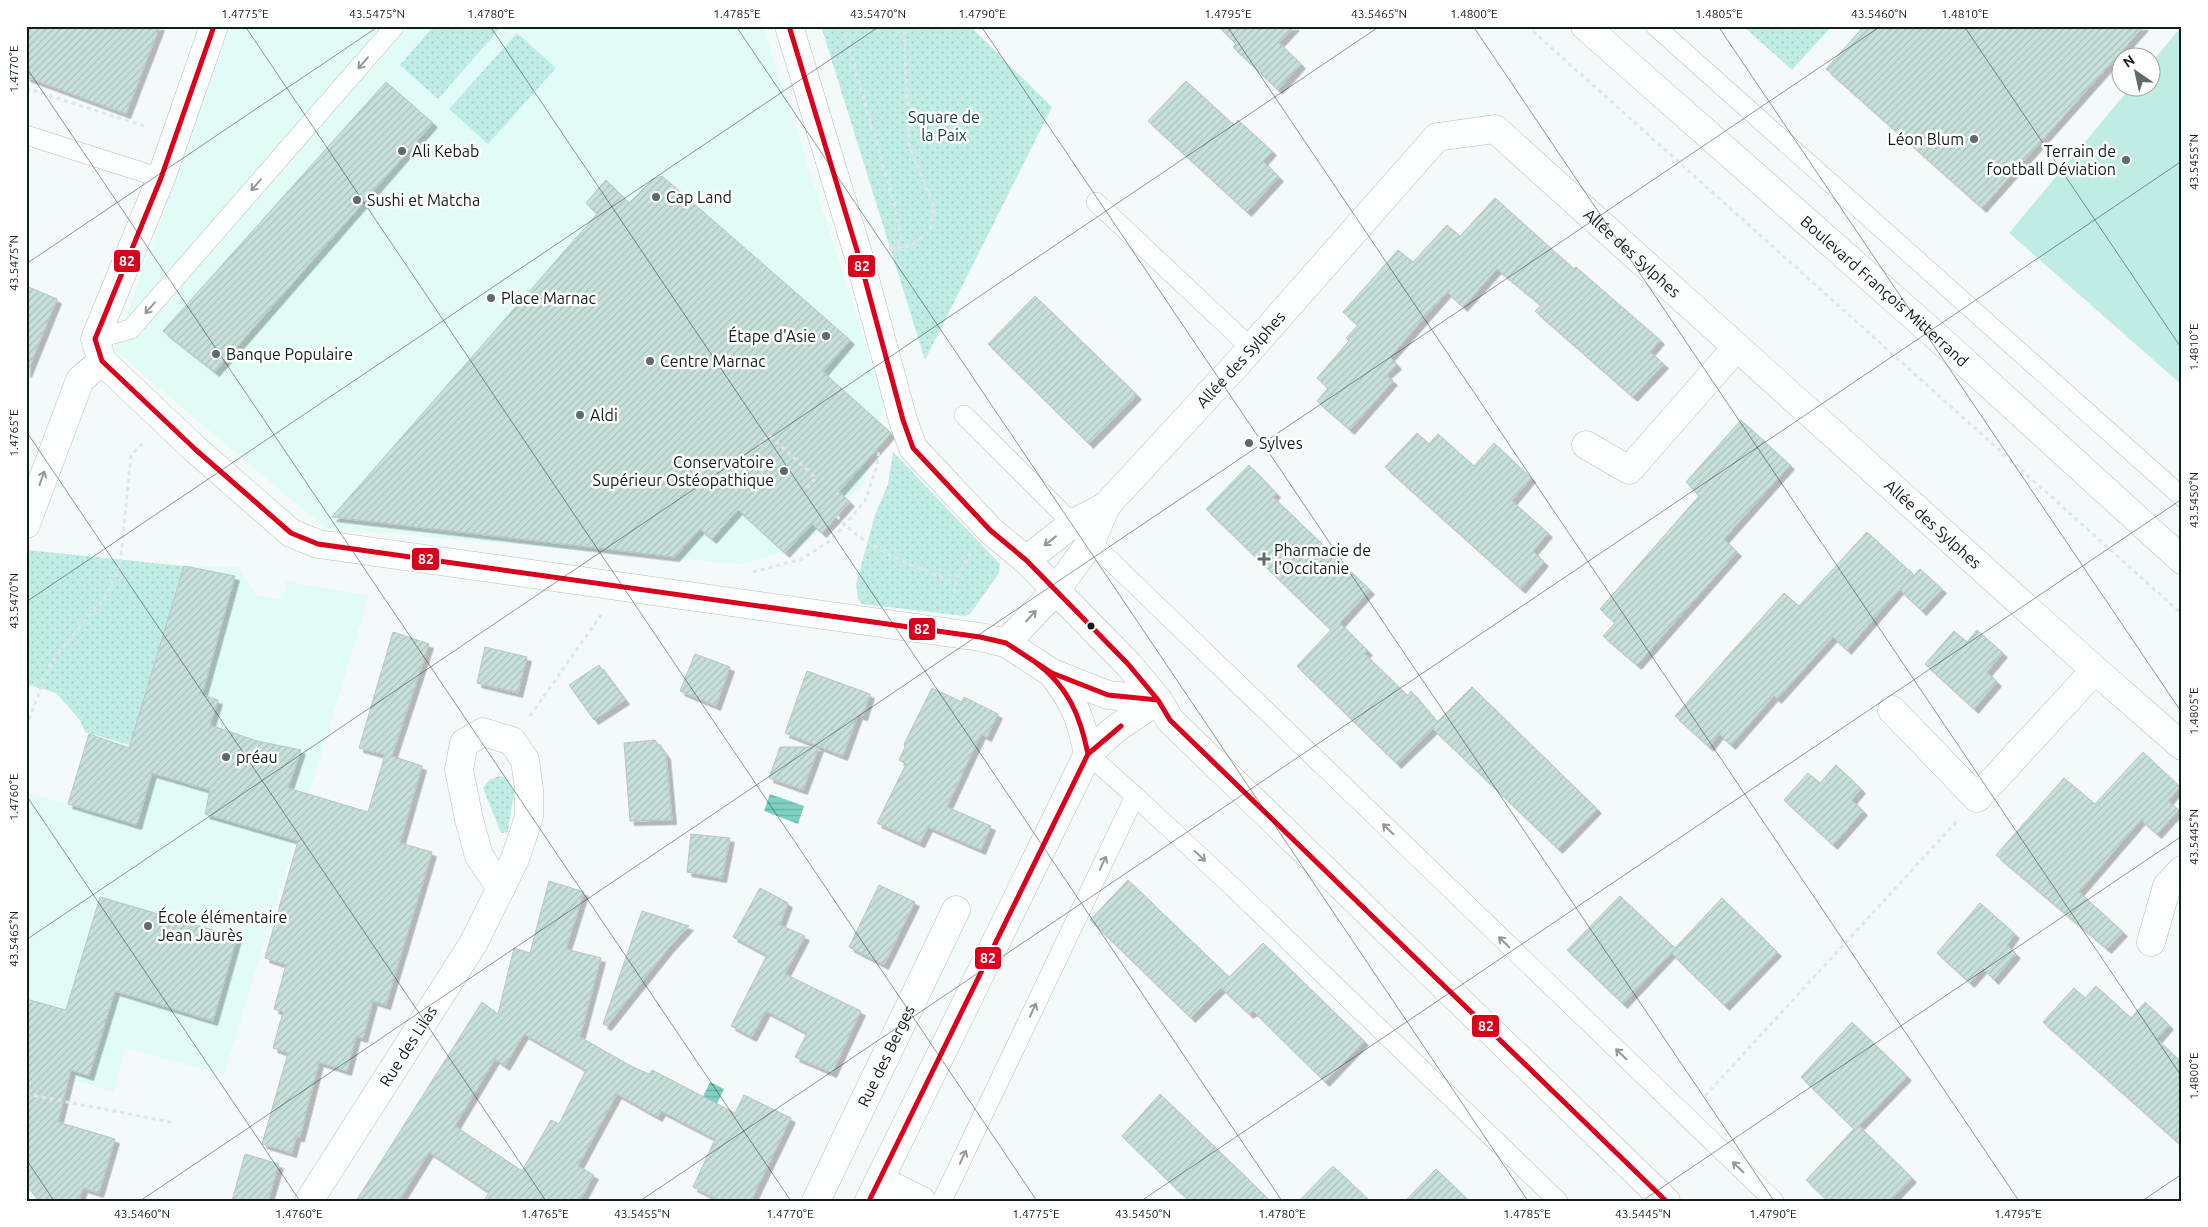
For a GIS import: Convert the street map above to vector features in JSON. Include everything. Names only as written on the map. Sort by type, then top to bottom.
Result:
[{"type":"street","points":[[26,524],[80,380],[99,350],[214,26]]},
{"type":"street","points":[[789,26],[859,257],[903,420],[913,448],[990,530],[1026,560],[1128,664],[1158,700],[1170,720],[1666,1201]]},
{"type":"street","name":"Boulevard François Mitterrand","points":[[1584,26],[1928,328],[2182,560]]},
{"type":"street","name":"Allée des Sylphes","points":[[1006,643],[1056,590],[1082,533],[1251,348],[1437,137],[1495,129],[1736,348],[2182,746]]},
{"type":"street","points":[[1586,445],[1629,470],[1736,348]]},
{"type":"street","points":[[99,350],[164,420],[196,450],[291,532],[318,544],[737,601],[980,637],[1006,643],[1052,673],[1108,695],[1158,700]]},
{"type":"street","name":"Allée des Sylphes","points":[[1026,560],[1082,533]]},
{"type":"street","points":[[1892,710],[1978,798],[2095,670]]},
{"type":"street","points":[[1052,673],[1074,702],[1083,726],[1088,754]]},
{"type":"street","points":[[922,1201],[875,1190],[1088,754],[1114,730],[1158,700]]},
{"type":"street","points":[[501,888],[479,856],[459,770],[464,743],[483,732],[512,741]]},
{"type":"street","name":"Rue des Lilas","points":[[309,1201],[473,944],[515,859],[529,817],[529,789],[524,760],[512,741]]},
{"type":"street","points":[[2151,942],[2168,886],[2182,870]]},
{"type":"street","name":"Rue des Berges","points":[[816,1201],[956,910]]},
{"type":"lane","points":[[99,350],[131,330],[395,26]]},
{"type":"lane","points":[[1655,26],[2182,498]]},
{"type":"lane","points":[[26,135],[161,178]]},
{"type":"lane","points":[[1096,202],[1251,348]]},
{"type":"lane","points":[[964,415],[1082,533],[1774,1201]]},
{"type":"lane","points":[[1088,754],[1237,891],[1558,1201]]},
{"type":"lane","points":[[942,1201],[1134,796]]},
{"type":"path","points":[[843,26],[896,211],[901,240],[883,252],[910,246],[930,231],[934,207],[909,145],[904,58],[904,29],[906,26]]},
{"type":"path","points":[[1527,26],[2182,614]]},
{"type":"path","points":[[26,88],[147,127],[176,133]]},
{"type":"path","points":[[26,727],[50,665],[66,643],[106,598],[120,565],[131,456],[164,420]]},
{"type":"path","points":[[749,573],[802,559],[831,540],[865,501],[877,466],[880,429],[903,420]]},
{"type":"path","points":[[759,446],[769,435],[816,478],[806,489]]},
{"type":"path","points":[[837,516],[874,546],[956,583]]},
{"type":"path","points":[[951,606],[956,583],[972,550]]},
{"type":"path","points":[[512,741],[622,586]]},
{"type":"path","points":[[1682,1113],[1696,1106],[1978,798]]},
{"type":"path","points":[[26,1094],[174,1123]]},
{"type":"shaded area","name":"Place Marnac","points":[[231,26],[763,26],[884,402],[864,483],[804,546],[740,564],[325,528],[114,350]]},
{"type":"shaded area","name":"École élémentaire Jean Jaurès","points":[[184,566],[239,567],[256,595],[283,600],[286,581],[369,596],[224,1075],[125,1047],[114,1092],[26,1066],[26,793],[70,805],[89,734],[131,745]]},
{"type":"shaded area","points":[[770,794],[804,806],[798,824],[764,811]]},
{"type":"shaded area","points":[[710,1082],[724,1089],[706,1126],[692,1119]]},
{"type":"green space","points":[[434,26],[502,26],[438,99],[400,65]]},
{"type":"green space","name":"Square de la Paix","points":[[821,26],[970,26],[1052,107],[925,360]]},
{"type":"green space","points":[[1743,26],[1832,26],[1792,70]]},
{"type":"green space","name":"Terrain de football Déviation","points":[[2182,26],[2182,385],[2009,233],[2122,98],[2160,98],[2160,52]]},
{"type":"green space","points":[[517,33],[556,68],[488,144],[449,109]]},
{"type":"green space","points":[[893,452],[1000,564],[999,573],[970,614],[964,616],[862,604],[858,599],[856,584],[875,515],[888,484]]},
{"type":"green space","points":[[27,550],[184,566],[130,745],[85,732],[80,720],[56,693],[26,684]]},
{"type":"green space","points":[[499,776],[505,777],[514,791],[508,832],[501,833],[483,788],[489,780]]},
{"type":"building","points":[[26,26],[160,26],[126,114],[26,77]]},
{"type":"building","points":[[1218,26],[1295,26],[1279,43],[1301,64],[1278,90],[1233,47],[1236,44]]},
{"type":"building","name":"Léon Blum","points":[[1864,26],[2144,26],[2124,48],[2110,48],[2110,64],[1982,208],[1826,69]]},
{"type":"building","points":[[1186,81],[1234,125],[1238,120],[1272,151],[1263,161],[1279,177],[1247,212],[1148,121]]},
{"type":"building","points":[[386,82],[433,123],[215,372],[163,331]]},
{"type":"building","name":"Centre Marnac","points":[[662,176],[850,340],[823,372],[891,433],[839,492],[850,502],[822,533],[812,524],[785,553],[738,510],[712,539],[700,529],[675,557],[332,517],[597,214],[586,203],[606,180],[629,203],[653,179]]},
{"type":"building","points":[[1495,198],[1574,269],[1576,267],[1660,340],[1650,352],[1664,364],[1633,397],[1535,311],[1541,305],[1497,269],[1463,307],[1447,292],[1390,357],[1397,365],[1386,375],[1393,381],[1350,430],[1317,401],[1328,388],[1317,378],[1349,341],[1346,338],[1358,325],[1343,312],[1398,250],[1413,262],[1447,225],[1460,236]]},
{"type":"building","points":[[26,286],[57,299],[27,373],[26,373]]},
{"type":"building","points":[[1035,296],[1137,395],[1089,444],[988,344]]},
{"type":"building","points":[[1741,420],[1790,465],[1724,539],[1737,552],[1637,665],[1603,636],[1615,623],[1600,609],[1699,496],[1686,482]]},
{"type":"building","points":[[1417,433],[1429,444],[1438,434],[1474,466],[1494,443],[1531,478],[1512,501],[1548,533],[1533,551],[1544,562],[1521,589],[1385,467]]},
{"type":"building","points":[[1249,465],[1276,493],[1273,497],[1370,590],[1340,623],[1368,651],[1365,654],[1408,696],[1411,691],[1437,722],[1472,687],[1597,809],[1558,849],[1433,729],[1397,764],[1297,666],[1331,630],[1206,509]]},
{"type":"building","points":[[1867,532],[1913,574],[1847,650],[1833,637],[1777,699],[1774,696],[1731,745],[1719,734],[1709,747],[1675,716],[1784,593],[1799,606]]},
{"type":"building","points":[[184,566],[235,576],[202,695],[218,700],[210,725],[257,741],[301,750],[288,788],[368,812],[385,755],[359,748],[393,632],[429,644],[392,756],[422,766],[400,843],[432,852],[386,1005],[373,1001],[363,1038],[356,1036],[347,1071],[319,1062],[300,1137],[296,1137],[292,1153],[262,1144],[288,1053],[273,1048],[283,1012],[274,1009],[286,965],[265,958],[298,841],[205,814],[210,790],[152,773],[137,825],[68,804],[89,734],[129,748]]},
{"type":"building","points":[[1920,569],[1942,589],[1922,611],[1900,590]]},
{"type":"building","points":[[1977,630],[2003,653],[1987,672],[1997,682],[1974,709],[1925,664],[1954,631],[1967,642]]},
{"type":"building","points":[[485,647],[527,657],[518,693],[477,683]]},
{"type":"building","points":[[695,654],[730,667],[716,706],[680,691]]},
{"type":"building","points":[[599,665],[625,700],[594,720],[569,685]]},
{"type":"building","points":[[807,671],[870,694],[863,716],[858,715],[843,756],[785,733]]},
{"type":"building","points":[[932,688],[962,702],[964,697],[998,714],[987,737],[981,734],[947,807],[991,826],[981,850],[928,827],[920,843],[877,823],[906,764],[899,760],[905,747],[904,744]]},
{"type":"building","points":[[655,740],[666,755],[672,820],[630,821],[624,743]]},
{"type":"building","points":[[780,747],[819,747],[803,790],[769,778]]},
{"type":"building","points":[[2143,752],[2180,787],[2168,801],[2179,810],[2157,834],[2141,820],[2079,892],[2123,932],[2107,949],[1996,855],[2064,778],[2095,804]]},
{"type":"building","points":[[1836,765],[1861,789],[1852,800],[1863,811],[1833,845],[1784,800],[1808,773],[1820,783]]},
{"type":"building","points":[[691,834],[730,838],[722,878],[687,872]]},
{"type":"building","points":[[1128,880],[1229,977],[1263,943],[1364,1041],[1325,1082],[1253,1011],[1249,1014],[1221,988],[1191,1018],[1090,920]]},
{"type":"building","points":[[549,881],[584,892],[566,949],[601,958],[580,1037],[631,1066],[649,1074],[652,1070],[735,1113],[744,1095],[791,1118],[751,1201],[721,1201],[693,1187],[715,1139],[661,1111],[658,1117],[617,1094],[578,1166],[594,1175],[580,1201],[484,1201],[489,1192],[429,1152],[399,1201],[356,1201],[482,1002],[498,1014],[514,948],[530,953]],"holes":[[[524,1034],[586,1070],[559,1124],[551,1120],[522,1171],[455,1126],[495,1059],[505,1066]]]},
{"type":"building","points":[[879,885],[915,902],[884,965],[849,947]]},
{"type":"building","points":[[760,888],[788,903],[780,925],[805,936],[785,974],[861,1011],[832,1073],[795,1057],[807,1033],[766,1011],[752,1037],[731,1026],[767,955],[733,937]]},
{"type":"building","points":[[1620,896],[1675,948],[1722,898],[1777,952],[1725,1006],[1671,953],[1623,1004],[1567,950]]},
{"type":"building","points":[[100,897],[237,937],[213,1021],[115,991],[89,1076],[71,1070],[58,1122],[115,1139],[99,1193],[83,1188],[79,1201],[39,1201],[26,1185],[26,999],[66,1010]]},
{"type":"building","points":[[1980,903],[2015,934],[2007,945],[2016,954],[1994,980],[1983,968],[1970,983],[1937,953]]},
{"type":"building","points":[[642,911],[689,926],[668,949],[607,1026],[603,1024]]},
{"type":"building","points":[[2096,986],[2131,1018],[2145,1002],[2169,1025],[2157,1039],[2182,1063],[2182,1146],[2043,1022],[2074,988],[2085,998]]},
{"type":"building","points":[[1852,1022],[1907,1076],[1859,1126],[1912,1178],[1890,1201],[1828,1201],[1806,1180],[1854,1129],[1801,1077]]},
{"type":"building","points":[[1160,1094],[1270,1201],[1189,1201],[1122,1136]]},
{"type":"building","points":[[245,1154],[279,1164],[268,1201],[232,1201]]},
{"type":"building","points":[[1333,1166],[1370,1201],[1299,1201]]},
{"type":"building","points":[[1436,1169],[1469,1201],[1405,1201]]},
{"type":"transit line","name":"82","points":[[214,26],[161,178],[95,339],[102,361],[196,450],[291,533],[318,544],[980,637],[1006,643],[1052,673],[1108,695],[1158,700]]},
{"type":"transit line","name":"82","points":[[789,26],[859,257],[903,420],[913,448],[990,530],[1026,560],[1128,664],[1158,700],[1170,720],[1666,1201]]},
{"type":"transit line","name":"82","points":[[1035,662],[1056,681],[1071,702],[1081,727],[1088,754]]},
{"type":"transit line","name":"82","points":[[869,1201],[1088,754],[1121,726]]},
{"type":"place","name":"Léon Blum","points":[[1974,139]]},
{"type":"place","name":"Ali Kebab","points":[[402,151]]},
{"type":"place","name":"Terrain de football Déviation","points":[[2126,160]]},
{"type":"place","name":"Cap Land","points":[[656,197]]},
{"type":"place","name":"Sushi et Matcha","points":[[357,200]]},
{"type":"place","name":"Place Marnac","points":[[491,298]]},
{"type":"place","name":"Étape d'Asie","points":[[826,336]]},
{"type":"place","name":"Banque Populaire","points":[[216,354]]},
{"type":"place","name":"Centre Marnac","points":[[650,361]]},
{"type":"place","name":"Aldi","points":[[580,415]]},
{"type":"place","name":"Sylves","points":[[1249,443]]},
{"type":"place","name":"Conservatoire Supérieur Ostéopathique","points":[[784,471]]},
{"type":"place","name":"Pharmacie de l'Occitanie","points":[[1264,559]]},
{"type":"place","name":"préau","points":[[226,757]]},
{"type":"place","name":"École élémentaire Jean Jaurès","points":[[148,926]]}]
